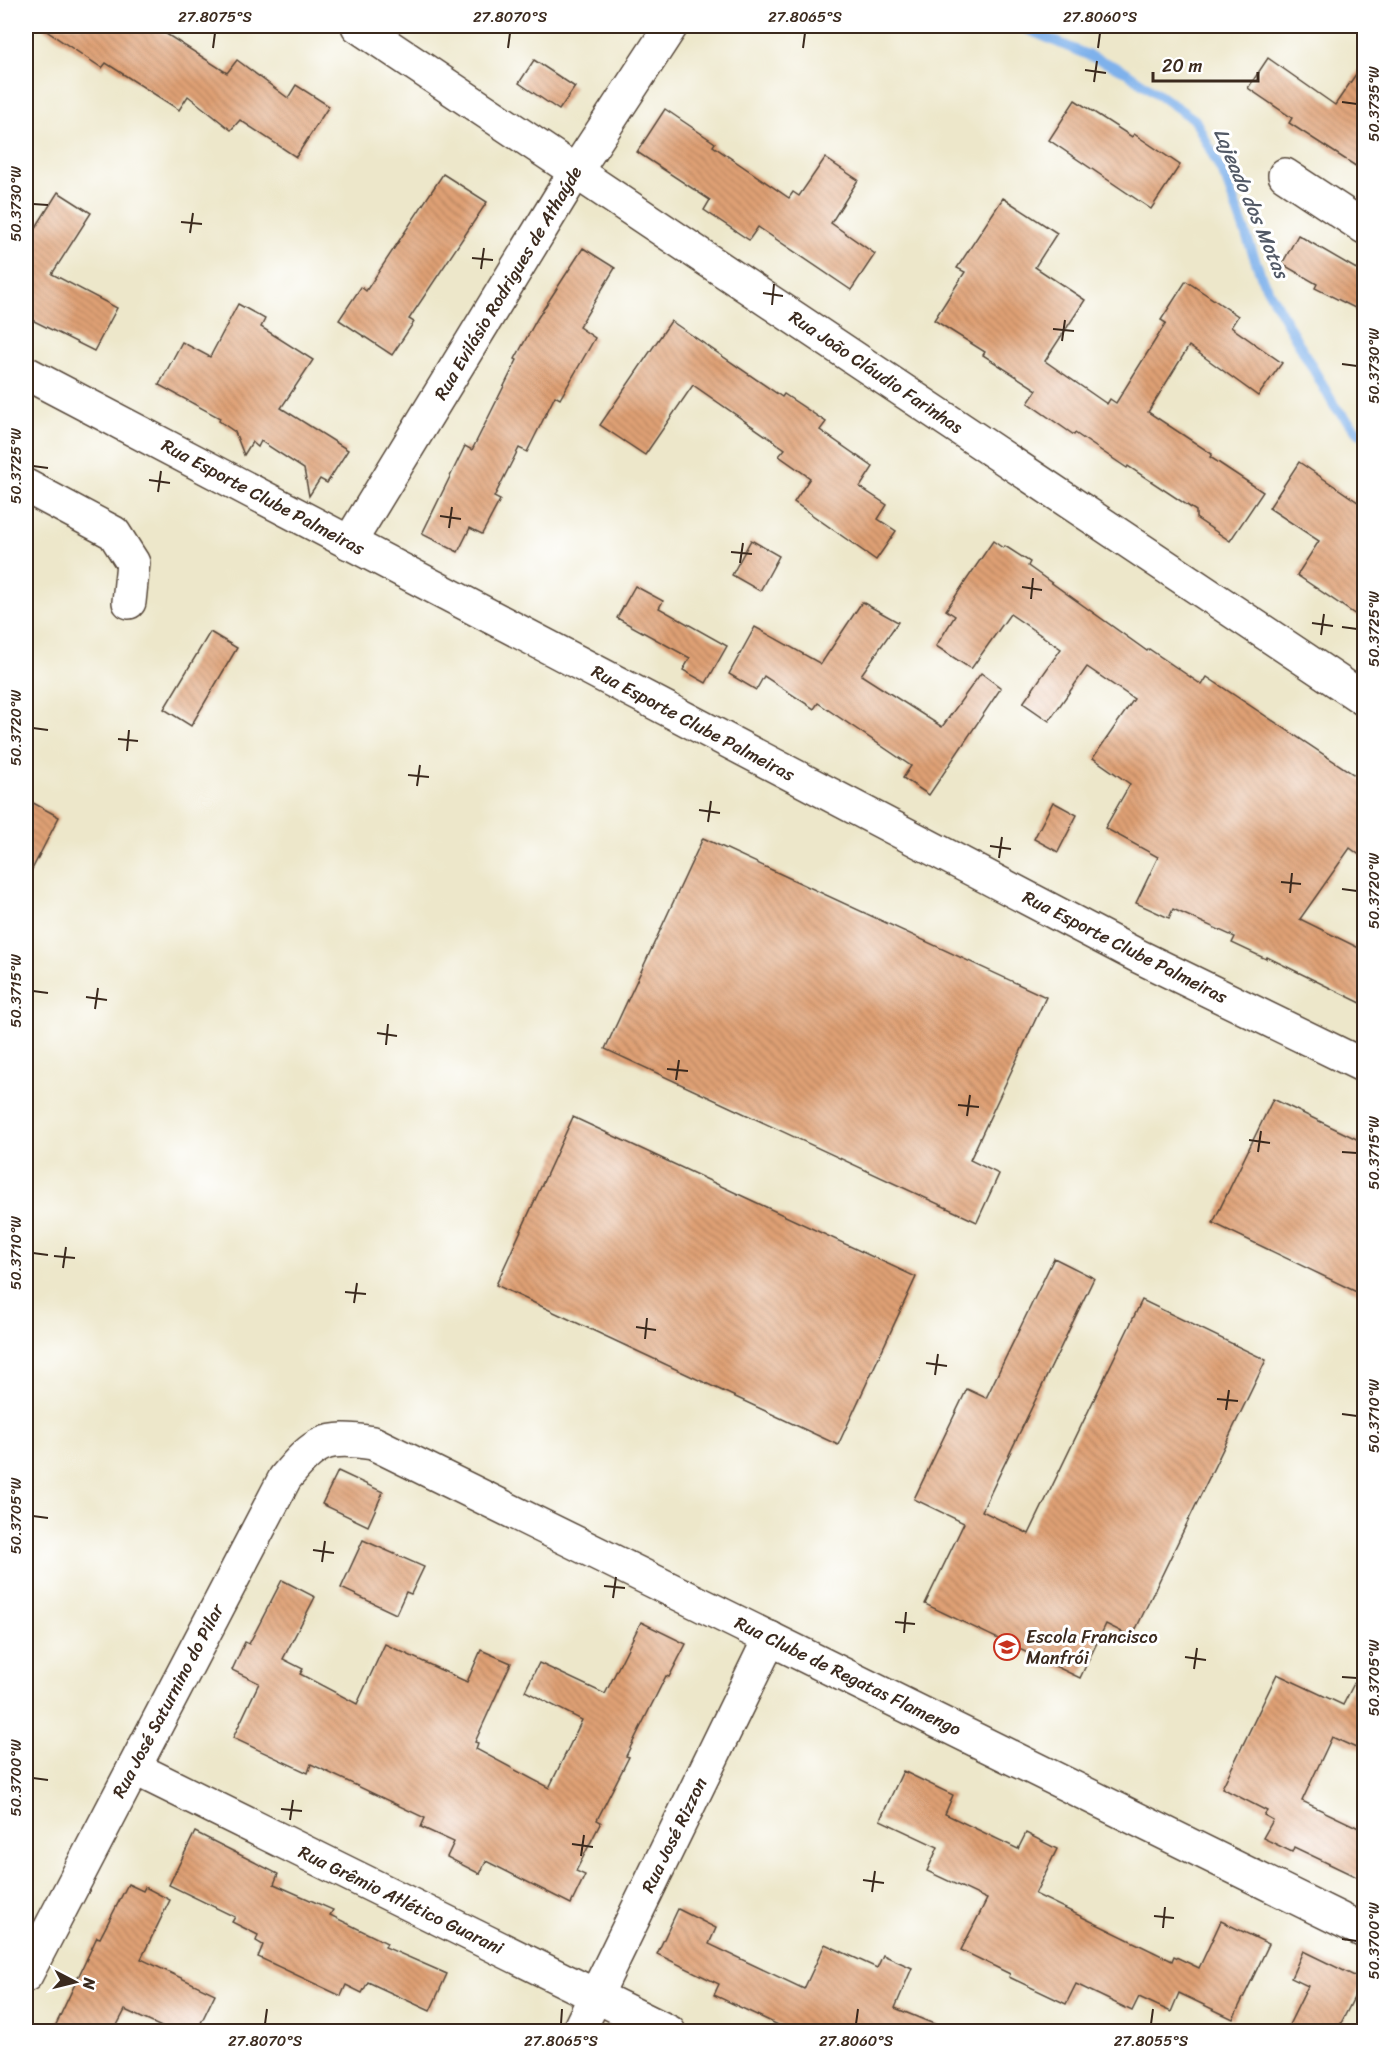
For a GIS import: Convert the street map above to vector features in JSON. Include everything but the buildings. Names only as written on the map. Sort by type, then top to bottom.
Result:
[{"type":"street","name":"Rua João Cláudio Farinhas","points":[[358,26],[1365,699]]},
{"type":"street","name":"Rua Evilásio Rodrigues de Athaýde","points":[[349,543],[576,171],[671,26]]},
{"type":"street","points":[[1285,175],[1365,227]]},
{"type":"street","name":"Rua Esporte Clube Palmeiras","points":[[26,373],[1138,956],[1365,1066]]},
{"type":"street","points":[[26,486],[114,533],[133,563],[129,602]]},
{"type":"street","name":"Rua Clube de Regatas Flamengo","points":[[327,1441],[348,1438],[373,1443],[1365,1930]]},
{"type":"street","name":"Rua José Saturnino do Pilar","points":[[26,1975],[285,1478],[305,1455],[327,1441]]},
{"type":"street","name":"Rua José Rizzon","points":[[578,2031],[770,1638]]},
{"type":"street","name":"Rua Grêmio Atlético Guarani","points":[[134,1768],[669,2031]]},
{"type":"waterway","name":"Lajeado dos Motas","points":[[1019,26],[1123,70],[1195,120],[1226,180],[1263,281],[1335,407],[1360,434],[1364,435]]},
{"type":"place","name":"Escola Francisco Manfrói","points":[[1007,1647]]}]
